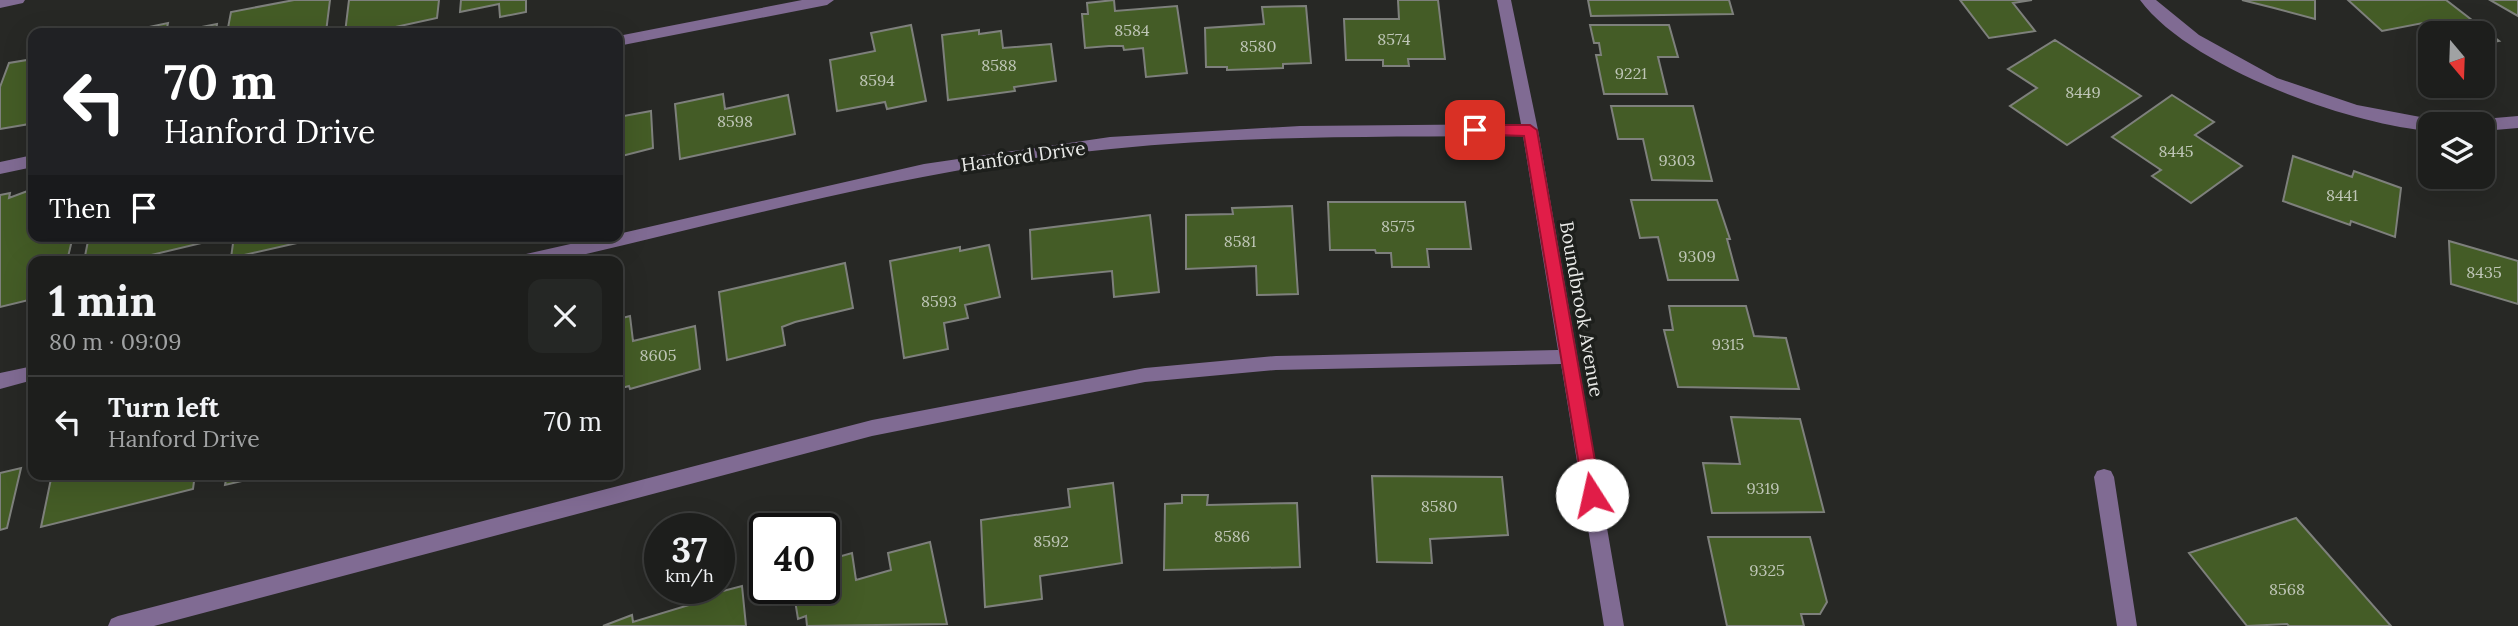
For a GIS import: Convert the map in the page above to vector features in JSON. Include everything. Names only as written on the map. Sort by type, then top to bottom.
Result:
[{"type":"street","points":[[0,3],[18,0]]},
{"type":"street","points":[[623,40],[827,0]]},
{"type":"street","name":"Boundbrook Avenue","points":[[1504,0],[1530,130],[1614,626]]},
{"type":"street","points":[[2147,0],[2169,22],[2206,49],[2261,78],[2323,101],[2418,124]]},
{"type":"street","points":[[2495,124],[2518,122]]},
{"type":"street","name":"Hanford Drive","points":[[623,239],[924,170],[1110,144],[1300,132],[1530,130]]},
{"type":"street","points":[[0,168],[28,162]]},
{"type":"street","name":"Hanford Drive","points":[[548,256],[609,242]]},
{"type":"street","points":[[118,626],[873,428],[1145,375],[1276,363],[1569,357]]},
{"type":"street","points":[[0,381],[28,374]]},
{"type":"street","points":[[2104,478],[2127,626]]},
{"type":"building","points":[[294,0],[330,0],[326,28],[228,28],[231,12]]},
{"type":"building","points":[[349,0],[439,0],[437,18],[391,28],[346,28]]},
{"type":"building","points":[[461,0],[526,0],[526,12],[500,17],[499,4],[460,12]]},
{"type":"building","points":[[1114,0],[1115,11],[1177,6],[1187,73],[1146,77],[1143,48],[1085,48],[1082,14],[1088,14],[1087,3]]},
{"type":"building","points":[[1398,0],[1438,0],[1445,59],[1408,59],[1409,66],[1383,66],[1383,60],[1346,60],[1344,19],[1399,19]]},
{"type":"building","points":[[1588,0],[1729,0],[1733,14],[1591,16]]},
{"type":"building","points":[[1960,0],[2032,0],[2013,3],[2035,31],[1989,38]]},
{"type":"building","points":[[2242,0],[2315,0],[2315,19],[2274,8]]},
{"type":"building","points":[[2348,0],[2446,0],[2473,21],[2418,21],[2418,24],[2382,31]]},
{"type":"building","points":[[2490,0],[2518,0],[2518,16]]},
{"type":"building","points":[[1306,6],[1311,63],[1283,64],[1283,68],[1227,70],[1227,67],[1206,67],[1205,28],[1264,24],[1262,7]]},
{"type":"building","points":[[168,23],[167,28],[144,28]]},
{"type":"building","points":[[217,24],[217,28],[197,28]]},
{"type":"building","points":[[911,25],[926,101],[887,109],[885,102],[837,111],[830,60],[875,51],[871,33]]},
{"type":"building","points":[[1590,25],[1669,25],[1678,57],[1658,57],[1667,94],[1604,94],[1596,55],[1601,55],[1599,43],[1594,43]]},
{"type":"building","points":[[979,30],[979,34],[1001,31],[1003,48],[1051,44],[1056,81],[1014,87],[1015,91],[948,100],[942,35]]},
{"type":"building","points":[[2055,40],[2141,96],[2067,145],[2010,106],[2037,88],[2008,69]]},
{"type":"building","points":[[28,60],[28,124],[0,129],[0,87],[9,63]]},
{"type":"building","points":[[723,94],[725,109],[788,95],[795,134],[680,159],[675,104]]},
{"type":"building","points":[[2172,95],[2214,122],[2195,135],[2242,166],[2191,203],[2152,176],[2161,170],[2112,137]]},
{"type":"building","points":[[1611,106],[1693,106],[1712,181],[1652,180],[1643,139],[1618,139]]},
{"type":"building","points":[[651,111],[653,148],[623,156],[623,116]]},
{"type":"building","points":[[2293,156],[2352,177],[2354,171],[2401,188],[2395,237],[2351,221],[2350,225],[2283,201]]},
{"type":"building","points":[[28,191],[28,242],[72,242],[68,256],[28,256],[28,300],[0,307],[0,195],[10,193],[9,198]]},
{"type":"building","points":[[1631,200],[1717,200],[1730,239],[1727,239],[1738,280],[1668,280],[1658,237],[1640,238]]},
{"type":"building","points":[[1328,202],[1465,202],[1471,249],[1427,249],[1429,267],[1392,267],[1391,253],[1376,253],[1375,250],[1330,250]]},
{"type":"building","points":[[1292,206],[1298,294],[1257,295],[1256,266],[1186,269],[1186,215],[1233,214],[1232,208]]},
{"type":"building","points":[[1150,215],[1159,292],[1114,297],[1112,271],[1032,279],[1030,230]]},
{"type":"building","points":[[2449,241],[2518,261],[2518,304],[2451,284]]},
{"type":"building","points":[[88,242],[206,242],[147,256],[85,256]]},
{"type":"building","points":[[233,242],[302,242],[240,256],[231,256]]},
{"type":"building","points":[[989,245],[1000,297],[965,305],[968,318],[944,323],[948,349],[904,358],[890,261],[960,247],[960,251]]},
{"type":"building","points":[[845,263],[853,308],[782,327],[785,345],[727,360],[719,292]]},
{"type":"building","points":[[1669,306],[1746,306],[1754,336],[1786,338],[1799,389],[1678,387],[1664,330],[1673,330]]},
{"type":"building","points":[[630,316],[633,341],[695,326],[700,369],[630,389],[629,386],[623,388],[623,318]]},
{"type":"building","points":[[1731,417],[1800,419],[1824,512],[1712,513],[1703,463],[1740,464]]},
{"type":"building","points":[[21,468],[7,528],[0,530],[0,473]]},
{"type":"building","points":[[1372,476],[1502,477],[1508,535],[1430,539],[1432,563],[1377,562]]},
{"type":"building","points":[[51,480],[194,480],[193,489],[41,527]]},
{"type":"building","points":[[226,480],[246,480],[225,485]]},
{"type":"building","points":[[1113,483],[1122,563],[1040,576],[1042,599],[985,607],[981,520],[1070,507],[1068,489]]},
{"type":"building","points":[[1182,495],[1208,495],[1207,505],[1297,503],[1300,567],[1164,570],[1165,504],[1182,503]]},
{"type":"building","points":[[2296,518],[2391,626],[2247,626],[2189,553]]},
{"type":"building","points":[[1708,537],[1810,537],[1827,602],[1820,614],[1801,614],[1804,626],[1727,626]]},
{"type":"building","points":[[930,542],[947,624],[807,626],[806,616],[798,619],[796,604],[840,604],[840,556],[852,553],[856,580],[891,570],[888,553]]},
{"type":"building","points":[[742,586],[746,626],[603,626],[632,615],[633,622],[692,604],[735,604],[735,588]]},
{"type":"route","points":[[1475,130],[1530,130],[1592,495]]}]
